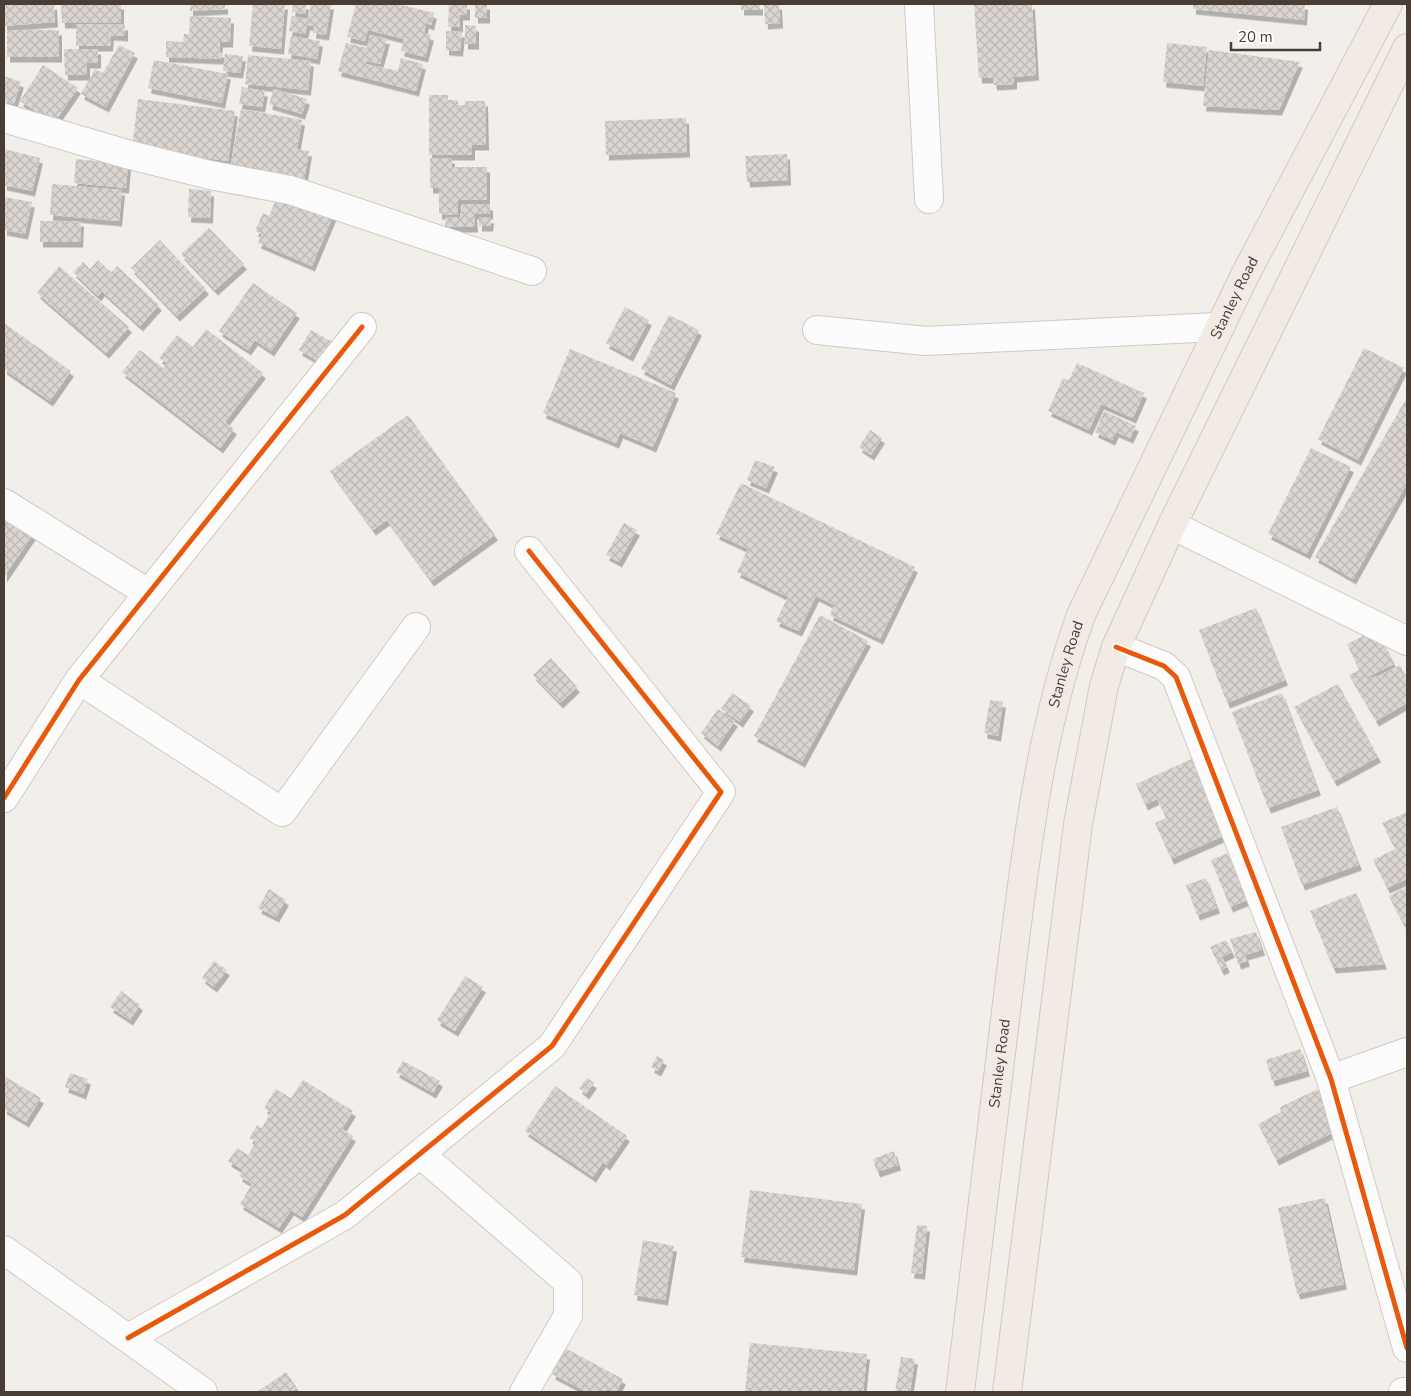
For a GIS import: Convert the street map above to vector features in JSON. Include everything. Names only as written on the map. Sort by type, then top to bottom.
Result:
[{"type":"main road","name":"Stanley Road","points":[[960,1392],[1026,853],[1041,756],[1063,664],[1081,615],[1221,325],[1388,4]]},
{"type":"main road","points":[[1007,1392],[1078,824],[1093,737],[1116,647],[1172,526],[1407,48]]},
{"type":"street","points":[[919,4],[929,199]]},
{"type":"street","points":[[4,118],[130,155],[210,175],[290,190],[532,271]]},
{"type":"street","points":[[818,330],[926,341],[1216,327],[1221,325]]},
{"type":"street","points":[[4,798],[79,680],[362,326]]},
{"type":"street","points":[[4,503],[148,593]]},
{"type":"street","points":[[1172,526],[1407,641]]},
{"type":"street","points":[[128,1338],[345,1215],[552,1046],[721,792],[529,551]]},
{"type":"street","points":[[79,680],[282,812],[416,627]]},
{"type":"street","points":[[1116,647],[1164,666],[1176,677],[1331,1079],[1407,1348]]},
{"type":"street","points":[[1331,1079],[1407,1052]]},
{"type":"street","points":[[420,1154],[568,1282],[568,1316],[524,1392]]},
{"type":"street","points":[[4,1250],[203,1392]]},
{"type":"building","points":[[4,4],[54,4],[55,22],[4,26]]},
{"type":"building","points":[[61,4],[121,4],[121,23],[62,23]]},
{"type":"building","points":[[190,4],[225,4],[225,9],[190,11]]},
{"type":"building","points":[[253,4],[285,4],[281,49],[249,46]]},
{"type":"building","points":[[293,4],[306,4],[305,14],[292,12]]},
{"type":"building","points":[[311,4],[331,4],[326,35],[313,33],[314,26],[307,25],[305,34],[289,31],[292,16],[308,19]]},
{"type":"building","points":[[356,4],[398,4],[434,13],[431,25],[426,23],[424,33],[431,35],[425,57],[401,51],[404,39],[368,30],[365,41],[347,37]]},
{"type":"building","points":[[449,4],[467,4],[467,15],[460,15],[460,27],[448,27]]},
{"type":"building","points":[[475,4],[487,4],[487,18],[475,18]]},
{"type":"building","points":[[741,4],[760,4],[760,10],[741,10]]},
{"type":"building","points":[[764,4],[779,4],[780,23],[765,24]]},
{"type":"building","points":[[974,4],[1032,4],[1036,75],[1014,77],[1014,84],[994,85],[993,78],[979,78]]},
{"type":"building","points":[[1193,4],[1305,4],[1304,20],[1193,9]]},
{"type":"building","points":[[190,16],[231,18],[230,42],[220,42],[219,52],[222,52],[222,59],[166,57],[166,41],[183,42],[184,34],[189,34]]},
{"type":"building","points":[[76,24],[125,25],[125,36],[111,35],[110,46],[76,46]]},
{"type":"building","points":[[465,25],[476,26],[476,44],[465,44]]},
{"type":"building","points":[[7,30],[59,30],[59,57],[7,57]]},
{"type":"building","points":[[446,31],[462,32],[460,51],[446,50]]},
{"type":"building","points":[[370,35],[387,39],[380,64],[366,61],[366,64],[398,71],[401,58],[423,64],[416,91],[338,71],[346,43],[367,48]]},
{"type":"building","points":[[291,36],[320,41],[317,59],[288,54]]},
{"type":"building","points":[[1167,43],[1207,47],[1203,86],[1163,82]]},
{"type":"building","points":[[119,45],[135,53],[106,107],[81,94],[95,69],[103,73]]},
{"type":"building","points":[[64,49],[98,49],[98,63],[87,63],[87,75],[65,75]]},
{"type":"building","points":[[1209,50],[1300,62],[1279,110],[1203,106]]},
{"type":"building","points":[[225,54],[243,56],[240,73],[223,71]]},
{"type":"building","points":[[248,55],[311,61],[308,90],[245,84]]},
{"type":"building","points":[[154,60],[228,74],[222,103],[148,88]]},
{"type":"building","points":[[43,65],[78,88],[54,123],[20,101]]},
{"type":"building","points":[[4,76],[21,82],[14,104],[4,101]]},
{"type":"building","points":[[242,87],[265,91],[262,107],[239,104]]},
{"type":"building","points":[[274,89],[307,99],[302,114],[269,104]]},
{"type":"building","points":[[429,95],[448,95],[448,100],[458,100],[458,105],[465,105],[465,101],[485,101],[486,145],[472,145],[472,155],[429,155]]},
{"type":"building","points":[[138,99],[235,111],[228,161],[132,148]]},
{"type":"building","points":[[241,109],[302,120],[297,149],[309,151],[303,187],[229,174]]},
{"type":"building","points":[[686,118],[687,152],[606,155],[605,121]]},
{"type":"building","points":[[4,149],[40,158],[32,191],[4,185]]},
{"type":"building","points":[[787,154],[788,180],[747,182],[745,156]]},
{"type":"building","points":[[430,158],[452,158],[452,167],[487,167],[487,200],[458,200],[458,215],[439,214],[439,188],[430,188]]},
{"type":"building","points":[[76,159],[128,164],[126,188],[74,183]]},
{"type":"building","points":[[52,184],[122,190],[119,221],[50,215]]},
{"type":"building","points":[[281,188],[335,211],[312,266],[258,243],[262,234],[255,231],[263,213],[269,216]]},
{"type":"building","points":[[189,189],[211,191],[210,218],[188,217]]},
{"type":"building","points":[[4,197],[32,202],[25,234],[4,230]]},
{"type":"building","points":[[463,204],[490,205],[490,214],[474,214],[475,227],[445,227],[446,217],[460,217]]},
{"type":"building","points":[[479,217],[491,218],[490,226],[479,226]]},
{"type":"building","points":[[40,221],[81,221],[80,242],[40,242]]},
{"type":"building","points":[[209,228],[244,264],[215,290],[181,254]]},
{"type":"building","points":[[160,240],[206,289],[177,316],[131,268]]},
{"type":"building","points":[[98,260],[111,272],[117,266],[159,305],[140,326],[102,291],[98,296],[73,272],[83,262],[90,269]]},
{"type":"building","points":[[59,266],[129,327],[106,353],[37,293]]},
{"type":"building","points":[[253,283],[297,313],[271,351],[255,340],[248,350],[219,331]]},
{"type":"building","points":[[625,307],[649,320],[630,356],[606,343]]},
{"type":"building","points":[[669,315],[699,330],[671,385],[641,369]]},
{"type":"building","points":[[4,323],[71,371],[50,401],[4,369]]},
{"type":"building","points":[[206,329],[263,373],[225,422],[234,429],[220,448],[122,372],[140,350],[163,368],[167,363],[159,358],[177,335],[193,347]]},
{"type":"building","points":[[311,330],[339,346],[327,366],[299,350]]},
{"type":"building","points":[[1364,348],[1404,368],[1358,460],[1318,439]]},
{"type":"building","points":[[570,349],[676,393],[653,447],[620,433],[616,443],[543,413]]},
{"type":"building","points":[[1077,363],[1144,393],[1133,418],[1101,404],[1089,430],[1048,411],[1063,378],[1069,380]]},
{"type":"building","points":[[1406,399],[1407,483],[1353,579],[1315,557]]},
{"type":"building","points":[[1104,411],[1136,426],[1130,438],[1116,432],[1112,440],[1095,432]]},
{"type":"building","points":[[408,415],[495,535],[431,581],[387,520],[373,530],[330,471]]},
{"type":"building","points":[[870,430],[882,438],[871,455],[859,447]]},
{"type":"building","points":[[1311,448],[1351,467],[1307,554],[1268,534]]},
{"type":"building","points":[[755,460],[775,467],[766,488],[747,480]]},
{"type":"building","points":[[741,483],[915,567],[880,639],[830,615],[834,605],[816,596],[799,631],[776,621],[788,597],[737,572],[748,549],[716,534]]},
{"type":"building","points":[[4,515],[33,534],[4,577]]},
{"type":"building","points":[[624,523],[637,530],[619,562],[606,555]]},
{"type":"building","points":[[1256,608],[1285,680],[1227,703],[1199,630]]},
{"type":"building","points":[[820,615],[868,641],[802,762],[754,736]]},
{"type":"building","points":[[1377,629],[1394,664],[1364,679],[1378,676],[1400,665],[1407,679],[1407,690],[1405,690],[1407,703],[1376,721],[1349,675],[1359,670],[1347,644]]},
{"type":"building","points":[[551,658],[577,687],[560,703],[533,675]]},
{"type":"building","points":[[1338,684],[1378,757],[1334,781],[1294,707]]},
{"type":"building","points":[[732,693],[751,706],[740,722],[721,709]]},
{"type":"building","points":[[1282,693],[1318,790],[1268,808],[1232,712]]},
{"type":"building","points":[[990,700],[1003,702],[998,736],[984,733]]},
{"type":"building","points":[[718,709],[735,721],[718,746],[701,733]]},
{"type":"building","points":[[1194,758],[1228,834],[1171,859],[1155,823],[1166,818],[1157,799],[1145,805],[1136,784]]},
{"type":"building","points":[[1337,807],[1359,865],[1302,885],[1281,827]]},
{"type":"building","points":[[1407,812],[1407,879],[1387,888],[1373,860],[1395,849],[1382,823]]},
{"type":"building","points":[[1228,853],[1247,900],[1230,907],[1211,860]]},
{"type":"building","points":[[1206,878],[1217,908],[1197,915],[1186,885]]},
{"type":"building","points":[[1407,887],[1407,932],[1389,896]]},
{"type":"building","points":[[269,889],[286,900],[276,917],[258,908]]},
{"type":"building","points":[[1356,893],[1384,964],[1333,968],[1310,911]]},
{"type":"building","points":[[1256,932],[1262,950],[1245,955],[1247,961],[1238,964],[1230,939]]},
{"type":"building","points":[[1226,940],[1232,952],[1222,957],[1227,967],[1221,970],[1210,947]]},
{"type":"building","points":[[214,961],[227,970],[214,987],[202,978]]},
{"type":"building","points":[[465,976],[483,987],[455,1031],[437,1020]]},
{"type":"building","points":[[121,991],[140,1005],[130,1020],[110,1007]]},
{"type":"building","points":[[1300,1049],[1307,1071],[1272,1081],[1266,1060]]},
{"type":"building","points":[[657,1056],[664,1060],[658,1071],[651,1067]]},
{"type":"building","points":[[403,1061],[440,1081],[433,1093],[396,1072]]},
{"type":"building","points":[[70,1073],[88,1079],[83,1094],[65,1087]]},
{"type":"building","points":[[4,1076],[41,1098],[26,1122],[4,1109]]},
{"type":"building","points":[[587,1078],[594,1083],[586,1094],[579,1088]]},
{"type":"building","points":[[303,1080],[353,1111],[342,1129],[353,1136],[302,1217],[291,1210],[279,1228],[240,1204],[252,1184],[239,1176],[243,1170],[228,1161],[237,1148],[248,1155],[256,1142],[249,1138],[257,1125],[262,1128],[271,1112],[264,1108],[276,1089],[291,1098]]},
{"type":"building","points":[[555,1086],[627,1136],[607,1165],[603,1162],[593,1177],[525,1131]]},
{"type":"building","points":[[1318,1089],[1338,1130],[1276,1160],[1258,1124],[1281,1112],[1280,1107]]},
{"type":"building","points":[[894,1151],[898,1165],[877,1172],[873,1159]]},
{"type":"building","points":[[750,1190],[862,1204],[854,1270],[741,1257]]},
{"type":"building","points":[[1325,1198],[1344,1284],[1297,1294],[1278,1208]]},
{"type":"building","points":[[917,1225],[927,1226],[922,1274],[911,1273]]},
{"type":"building","points":[[643,1240],[674,1246],[665,1300],[634,1295]]},
{"type":"building","points":[[750,1343],[867,1354],[863,1392],[745,1392]]},
{"type":"building","points":[[565,1348],[623,1379],[616,1392],[607,1389],[605,1392],[587,1392],[552,1374]]},
{"type":"building","points":[[901,1357],[915,1359],[910,1392],[895,1392]]},
{"type":"building","points":[[286,1372],[297,1388],[291,1392],[257,1392]]},
{"type":"cycle path","points":[[4,798],[79,680],[362,327]]},
{"type":"cycle path","points":[[128,1338],[345,1215],[552,1046],[721,792],[529,551]]},
{"type":"cycle path","points":[[1116,647],[1164,666],[1176,677],[1331,1079],[1407,1348]]}]
